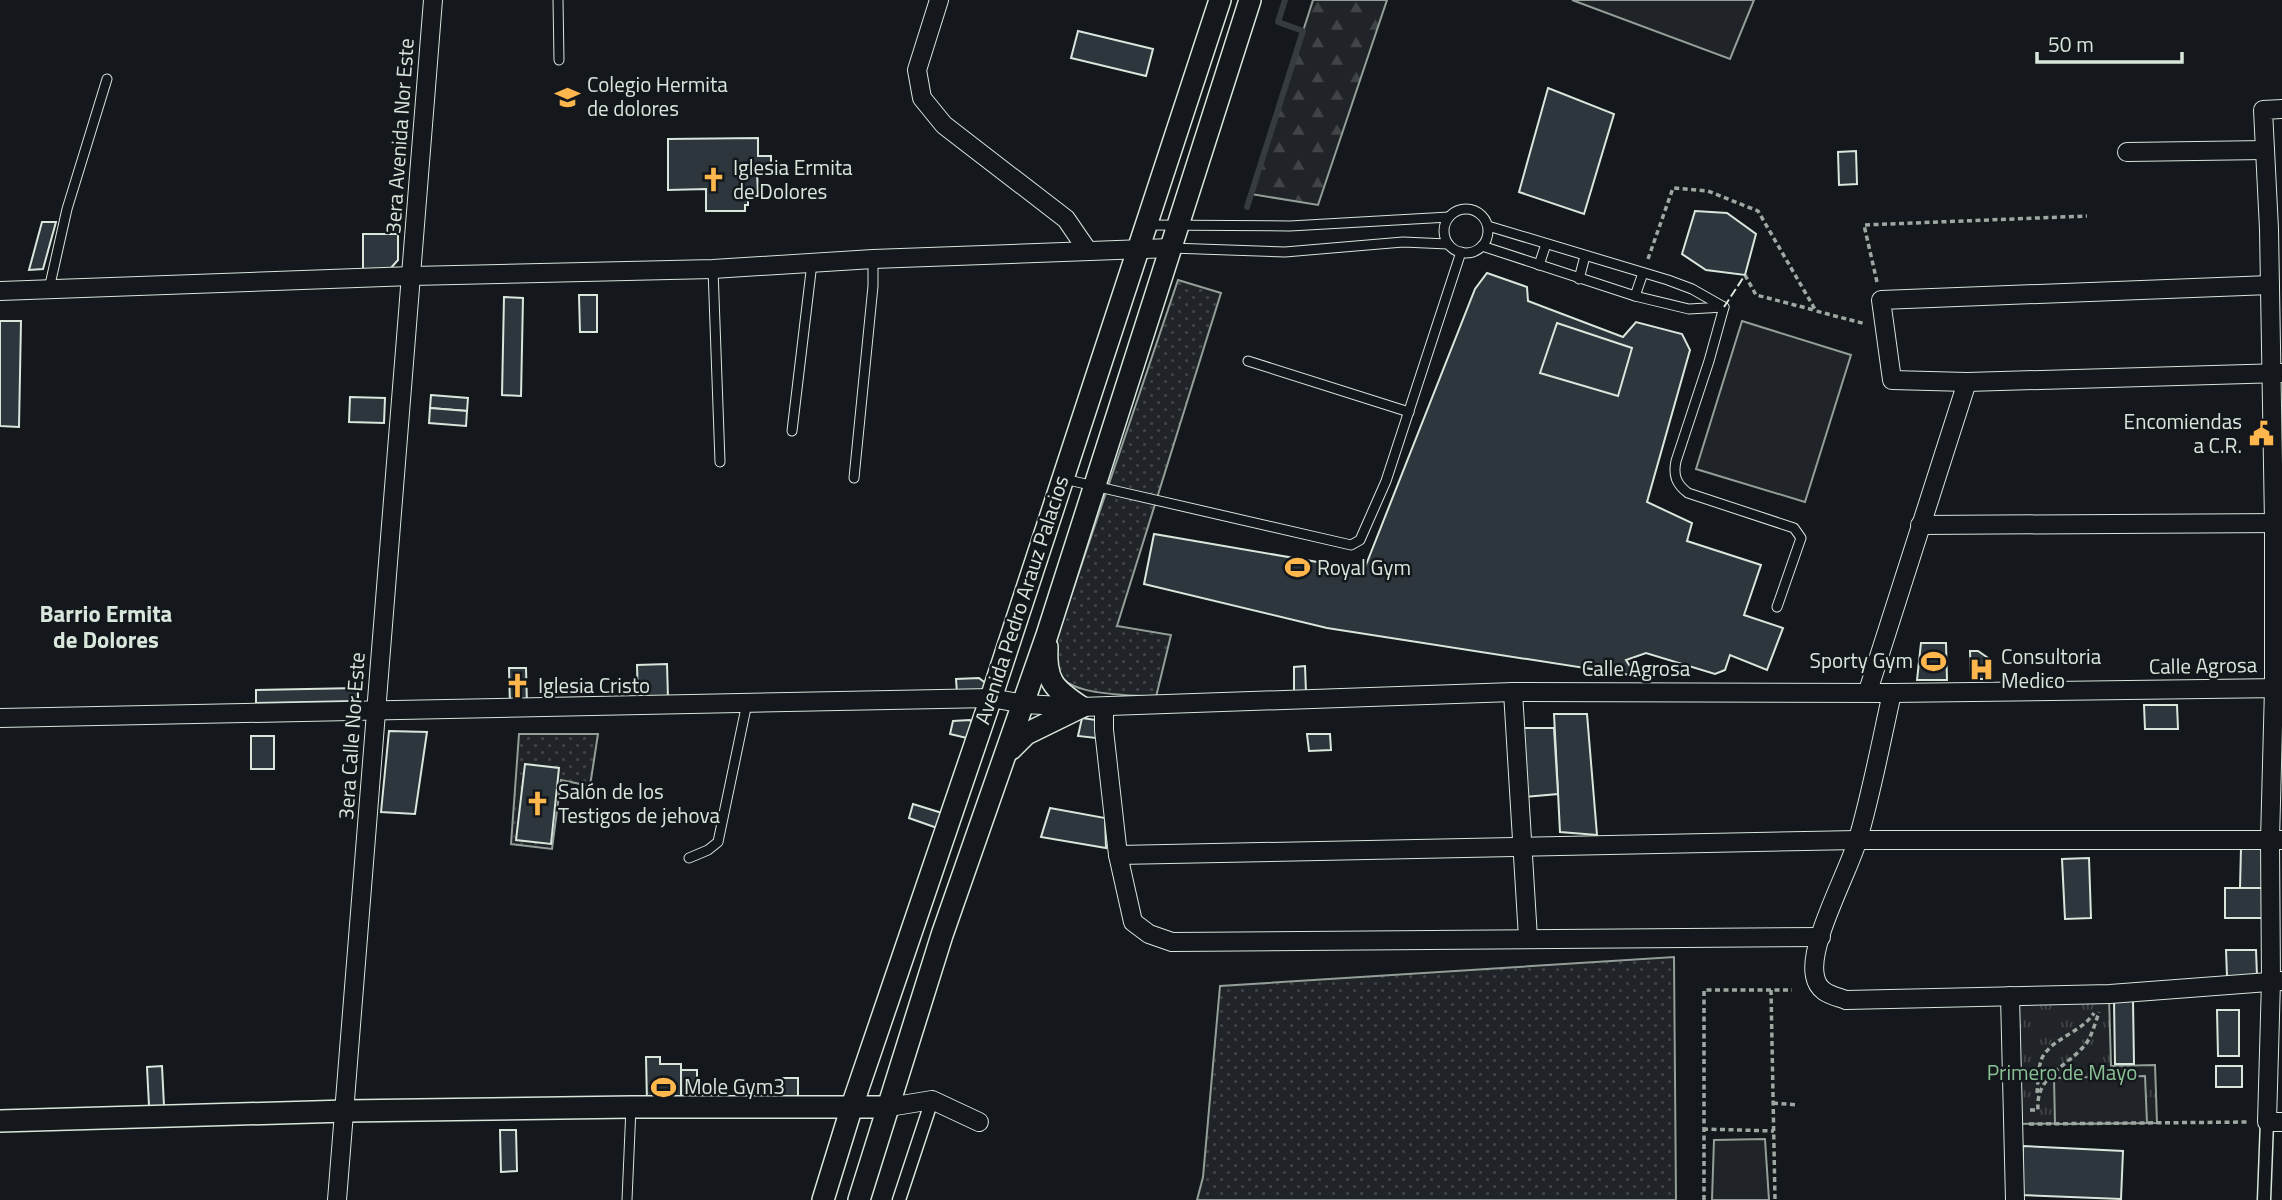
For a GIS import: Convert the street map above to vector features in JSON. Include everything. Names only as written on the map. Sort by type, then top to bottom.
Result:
[{"type":"street","name":"3era Avenida Nor Este","points":[[412,276],[433,0]]},
{"type":"street","points":[[939,0],[917,70],[922,98],[944,125],[1066,219],[1088,251]]},
{"type":"street","name":"Avenida Pedro Arauz Palacios","points":[[823,1200],[1220,0]]},
{"type":"street","name":"Avenida Pedro Arauz Palacios","points":[[859,1200],[942,935],[1047,635],[1250,0]]},
{"type":"street","points":[[1209,35],[1236,43]]},
{"type":"street","points":[[2264,1200],[2274,1122],[2277,981],[2278,523],[2277,373],[2270,285],[2275,229],[2263,110],[2282,109]]},
{"type":"street","points":[[2127,152],[2265,150]]},
{"type":"street","points":[[0,291],[412,276],[713,269],[873,259],[1171,248]]},
{"type":"street","name":"3era Calle Nor Este","points":[[337,1200],[412,276]]},
{"type":"street","points":[[2270,285],[1881,300],[1892,380],[1967,382],[2277,373]]},
{"type":"street","points":[[1868,691],[1967,382]]},
{"type":"street","points":[[1920,525],[2278,523]]},
{"type":"street","points":[[1007,753],[1026,734],[1081,707],[1053,684],[1047,671],[1047,635]]},
{"type":"street","name":"Calle Agrosa","points":[[0,718],[991,698],[1024,704],[1104,707],[1513,692],[1892,693],[2278,688]]},
{"type":"street","points":[[1513,692],[1528,938]]},
{"type":"street","points":[[1892,693],[1857,840],[1821,937],[1814,972],[1816,983],[1824,993],[1846,1000],[2106,994],[2226,987],[2277,981]]},
{"type":"street","points":[[1104,707],[1104,730],[1118,855],[1132,922],[1149,934],[1172,942],[1821,937]]},
{"type":"street","points":[[1118,855],[1857,840],[2276,840]]},
{"type":"street","points":[[914,923],[942,935]]},
{"type":"street","points":[[2010,996],[2015,1200]]},
{"type":"street","points":[[0,1121],[346,1111],[889,1107],[932,1100],[979,1122]]},
{"type":"street","points":[[899,1200],[932,1100]]},
{"type":"lane","points":[[558,0],[559,60]]},
{"type":"lane","points":[[49,289],[67,209],[107,79]]},
{"type":"lane","points":[[1144,225],[1290,226],[1449,217],[1463,209],[1471,210],[1479,213],[1488,226],[1692,289],[1724,307]]},
{"type":"lane","points":[[1449,217],[1444,234],[1448,243],[1461,252],[1468,253],[1482,246],[1487,237],[1488,226]]},
{"type":"lane","points":[[1171,248],[1285,252],[1403,242],[1448,243]]},
{"type":"lane","points":[[1539,265],[1546,244]]},
{"type":"lane","points":[[1482,246],[1635,296],[1689,309],[1724,307]]},
{"type":"lane","points":[[1062,479],[1353,545],[1360,540],[1386,481],[1461,252]]},
{"type":"lane","points":[[1579,279],[1586,256]]},
{"type":"lane","points":[[854,478],[873,286],[873,259]]},
{"type":"lane","points":[[792,430],[812,262]]},
{"type":"lane","points":[[713,269],[720,462]]},
{"type":"lane","points":[[1635,296],[1643,274]]},
{"type":"lane","points":[[1724,307],[1676,461],[1675,479],[1688,493],[1794,528],[1801,538],[1777,607]]},
{"type":"lane","points":[[1248,361],[1409,412]]},
{"type":"lane","points":[[689,858],[708,850],[718,842],[747,703]]},
{"type":"lane","points":[[627,1200],[631,1107]]},
{"type":"path","points":[[1643,274],[1673,188],[1709,191],[1758,211],[1816,311]]},
{"type":"path","points":[[1881,300],[1864,225],[2087,216]]},
{"type":"path","points":[[1745,275],[1756,295],[1885,330]]},
{"type":"path","points":[[1704,1200],[1704,990],[1792,990]]},
{"type":"path","points":[[1771,990],[1775,1200]]},
{"type":"path","points":[[2037,1095],[2051,1075],[2088,1041],[2106,994]]},
{"type":"path","points":[[2038,1110],[2037,1095],[2042,1059],[2053,1046],[2087,1024],[2106,994]]},
{"type":"path","points":[[1773,1103],[1798,1105]]},
{"type":"path","points":[[2013,1124],[2274,1122]]},
{"type":"path","points":[[1703,1129],[1774,1131]]},
{"type":"green space","points":[[1313,0],[1387,0],[1318,205],[1251,194]]},
{"type":"green space","points":[[1572,0],[1754,0],[1730,59]]},
{"type":"green space","points":[[1178,280],[1221,293],[1117,626],[1171,635],[1156,697],[1082,689],[1059,676],[1053,662],[1055,643]]},
{"type":"green space","points":[[1742,321],[1851,355],[1805,502],[1696,469]]},
{"type":"green space","points":[[519,734],[598,734],[590,786],[561,780],[552,849],[511,844]]},
{"type":"green space","points":[[1674,957],[1676,1200],[1197,1200],[1203,1177],[1220,986]]},
{"type":"green space","name":"Primero de Mayo","points":[[2010,996],[2109,996],[2111,1066],[2155,1065],[2157,1123],[2013,1124]]},
{"type":"green space","points":[[2145,1076],[2147,1123],[2055,1124],[2054,1078]]},
{"type":"green space","points":[[1765,1139],[1769,1200],[1712,1200],[1714,1140]]},
{"type":"building","points":[[1078,31],[1153,49],[1146,76],[1071,58]]},
{"type":"building","points":[[1548,88],[1614,114],[1584,214],[1519,192]]},
{"type":"building","name":"Iglesia Ermita de Dolores","points":[[758,138],[758,156],[771,156],[771,170],[757,170],[758,196],[748,196],[745,211],[706,211],[706,189],[668,190],[668,139]]},
{"type":"building","points":[[1856,151],[1857,184],[1839,185],[1838,152]]},
{"type":"building","points":[[1695,211],[1727,213],[1756,234],[1745,275],[1706,270],[1682,254]]},
{"type":"building","points":[[42,222],[56,222],[43,269],[29,270]]},
{"type":"building","points":[[363,234],[398,234],[398,260],[390,269],[363,269]]},
{"type":"building","points":[[1487,273],[1527,287],[1528,301],[1623,337],[1636,322],[1682,334],[1690,350],[1647,502],[1692,523],[1687,541],[1761,565],[1744,615],[1783,628],[1767,670],[1730,655],[1725,670],[1715,674],[1646,653],[1626,660],[1636,676],[1327,628],[1144,584],[1154,534],[1364,570],[1475,289]]},
{"type":"building","points":[[579,295],[597,295],[597,332],[580,332]]},
{"type":"building","points":[[504,297],[523,298],[521,396],[502,395]]},
{"type":"building","points":[[0,321],[21,321],[19,427],[0,426]]},
{"type":"building","points":[[1557,323],[1632,348],[1618,396],[1540,373]]},
{"type":"building","points":[[431,395],[468,398],[467,411],[430,408]]},
{"type":"building","points":[[350,397],[385,398],[384,423],[349,422]]},
{"type":"building","points":[[430,408],[467,411],[466,426],[429,423]]},
{"type":"building","name":"Sporty Gym","points":[[1921,643],[1946,643],[1947,680],[1917,680]]},
{"type":"building","name":"Consultoria Medico","points":[[1970,651],[1978,651],[1991,660],[1991,679],[1971,679]]},
{"type":"building","points":[[667,664],[668,698],[638,699],[637,665]]},
{"type":"building","points":[[1305,666],[1306,693],[1294,693],[1294,667]]},
{"type":"building","name":"Iglesia Cristo","points":[[509,668],[526,668],[527,705],[510,705]]},
{"type":"building","points":[[979,678],[988,685],[979,692],[957,693],[956,679]]},
{"type":"building","points":[[358,688],[358,701],[256,703],[256,690]]},
{"type":"building","points":[[2144,705],[2177,705],[2178,729],[2145,729]]},
{"type":"building","points":[[1554,714],[1587,714],[1597,835],[1560,832]]},
{"type":"building","points":[[1082,718],[1103,721],[1096,738],[1078,736]]},
{"type":"building","points":[[970,720],[974,725],[971,739],[950,734],[953,721]]},
{"type":"building","points":[[1519,728],[1554,728],[1558,794],[1524,797]]},
{"type":"building","points":[[389,731],[427,732],[415,814],[381,812]]},
{"type":"building","points":[[1307,734],[1330,734],[1331,750],[1309,751]]},
{"type":"building","points":[[251,736],[274,736],[274,769],[251,769]]},
{"type":"building","name":"Salón de los Testigos de jehova","points":[[525,764],[559,768],[551,844],[516,840]]},
{"type":"building","points":[[913,804],[942,813],[937,828],[909,818]]},
{"type":"building","points":[[1050,808],[1105,818],[1106,848],[1041,837]]},
{"type":"building","points":[[2241,848],[2263,849],[2263,888],[2240,888]]},
{"type":"building","points":[[2089,858],[2091,918],[2065,919],[2062,859]]},
{"type":"building","points":[[2225,888],[2263,888],[2263,918],[2225,918]]},
{"type":"building","points":[[2226,950],[2256,950],[2257,976],[2227,976]]},
{"type":"building","points":[[2114,1000],[2133,1000],[2134,1064],[2115,1064]]},
{"type":"building","points":[[2217,1010],[2239,1010],[2239,1056],[2218,1056]]},
{"type":"building","name":"Mole Gym3","points":[[646,1057],[660,1057],[660,1064],[681,1064],[681,1103],[647,1103]]},
{"type":"building","points":[[162,1066],[164,1106],[149,1106],[147,1067]]},
{"type":"building","points":[[2216,1066],[2242,1066],[2242,1087],[2216,1087]]},
{"type":"building","points":[[681,1070],[697,1070],[697,1103],[681,1103]]},
{"type":"building","points":[[782,1078],[798,1078],[798,1100],[782,1100]]},
{"type":"building","points":[[500,1130],[516,1130],[517,1171],[501,1172]]},
{"type":"building","points":[[2023,1146],[2123,1151],[2121,1199],[2021,1195]]},
{"type":"waterway","points":[[1247,207],[1303,31],[1278,22],[1285,0]]},
{"type":"fence","points":[[1724,307],[1745,275]]},
{"type":"place","name":"Colegio Hermita de dolores","points":[[567,97]]},
{"type":"place","name":"Iglesia Ermita de Dolores","points":[[713,180]]},
{"type":"place","name":"Encomiendas a C.R.","points":[[2262,434]]},
{"type":"place","name":"Royal Gym","points":[[1297,568]]},
{"type":"place","name":"Sporty Gym","points":[[1933,661]]},
{"type":"place","name":"Consultoria Medico","points":[[1981,669]]},
{"type":"place","name":"Iglesia Cristo","points":[[518,686]]},
{"type":"place","name":"Salón de los Testigos de jehova","points":[[538,804]]},
{"type":"place","name":"Mole Gym3","points":[[664,1087]]},
{"type":"district","name":"Barrio Ermita de Dolores","points":[[106,627]]}]
